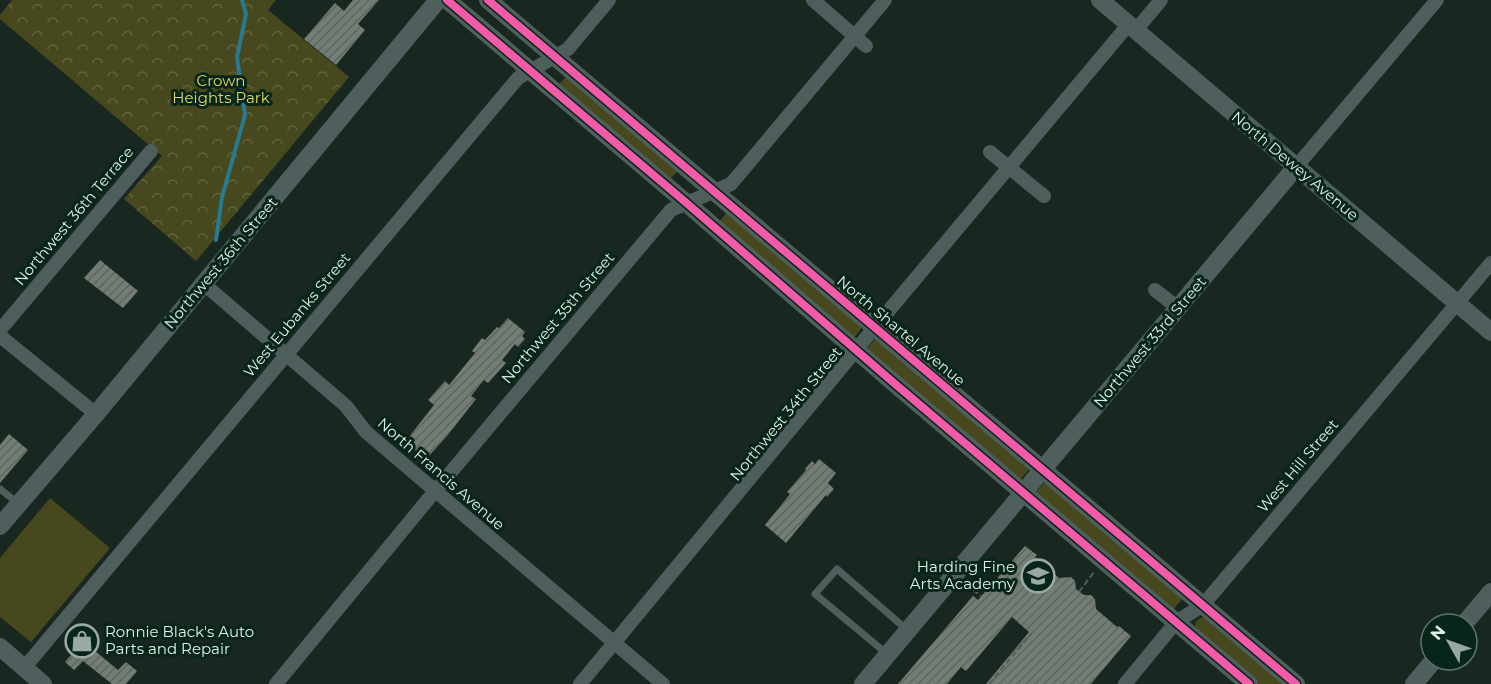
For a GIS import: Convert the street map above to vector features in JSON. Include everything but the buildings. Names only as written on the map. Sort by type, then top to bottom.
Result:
[{"type":"street","name":"Northwest 36th Street","points":[[1,524],[96,414],[438,0]]},
{"type":"street","points":[[447,0],[1249,684]]},
{"type":"street","name":"North Shartel Avenue","points":[[488,0],[1296,684]]},
{"type":"street","name":"West Eubanks Street","points":[[25,667],[518,78],[568,49],[609,0]]},
{"type":"street","points":[[813,0],[866,46]]},
{"type":"street","name":"Northwest 35th Street","points":[[276,684],[671,210],[731,184],[885,0]]},
{"type":"street","name":"North Dewey Avenue","points":[[1100,0],[1491,332]]},
{"type":"street","name":"Northwest 34th Street","points":[[580,684],[1008,167],[1132,27],[1161,0]]},
{"type":"street","name":"Northwest 33rd Street","points":[[863,684],[1437,0]]},
{"type":"street","name":"Northwest 36th Terrace","points":[[0,330],[151,151]]},
{"type":"street","points":[[990,152],[1044,196]]},
{"type":"street","name":"West Hill Street","points":[[1125,684],[1176,622],[1203,605],[1491,263]]},
{"type":"street","name":"North Francis Avenue","points":[[204,284],[346,406],[362,428],[663,684]]},
{"type":"street","points":[[1155,290],[1178,308]]},
{"type":"street","points":[[0,336],[96,414]]},
{"type":"street","points":[[1474,612],[1491,592]]},
{"type":"street","points":[[0,647],[43,684]]},
{"type":"street","points":[[1414,684],[1424,672]]},
{"type":"lane","points":[[0,489],[19,504]]},
{"type":"lane","points":[[888,654],[815,594],[837,569],[908,631]]},
{"type":"path","points":[[1079,592],[1104,560]]},
{"type":"path","points":[[963,581],[981,596]]},
{"type":"path","points":[[989,684],[1031,634]]},
{"type":"green space","name":"Crown Heights Park","points":[[12,0],[276,0],[268,10],[349,77],[196,261],[124,199],[162,156],[0,19],[0,15]]},
{"type":"green space","points":[[567,76],[677,172],[670,179],[558,85]]},
{"type":"green space","points":[[727,212],[863,326],[854,338],[720,221]]},
{"type":"green space","points":[[877,337],[1031,467],[1021,479],[1018,479],[866,350]]},
{"type":"green space","points":[[1047,480],[1184,597],[1173,610],[1035,493]]},
{"type":"green space","points":[[50,498],[110,548],[31,642],[0,617],[0,558]]},
{"type":"green space","points":[[1205,617],[1286,684],[1259,684],[1196,631],[1195,623]]},
{"type":"waterway","points":[[216,240],[222,197],[245,115],[237,57],[246,14],[242,0]]},
{"type":"cycle path","points":[[447,0],[1249,684]]},
{"type":"cycle path","points":[[488,0],[1296,684]]},
{"type":"place","name":"Harding Fine Arts Academy","points":[[1038,576]]},
{"type":"place","name":"Ronnie Black's Auto Parts and Repair","points":[[82,641]]}]
